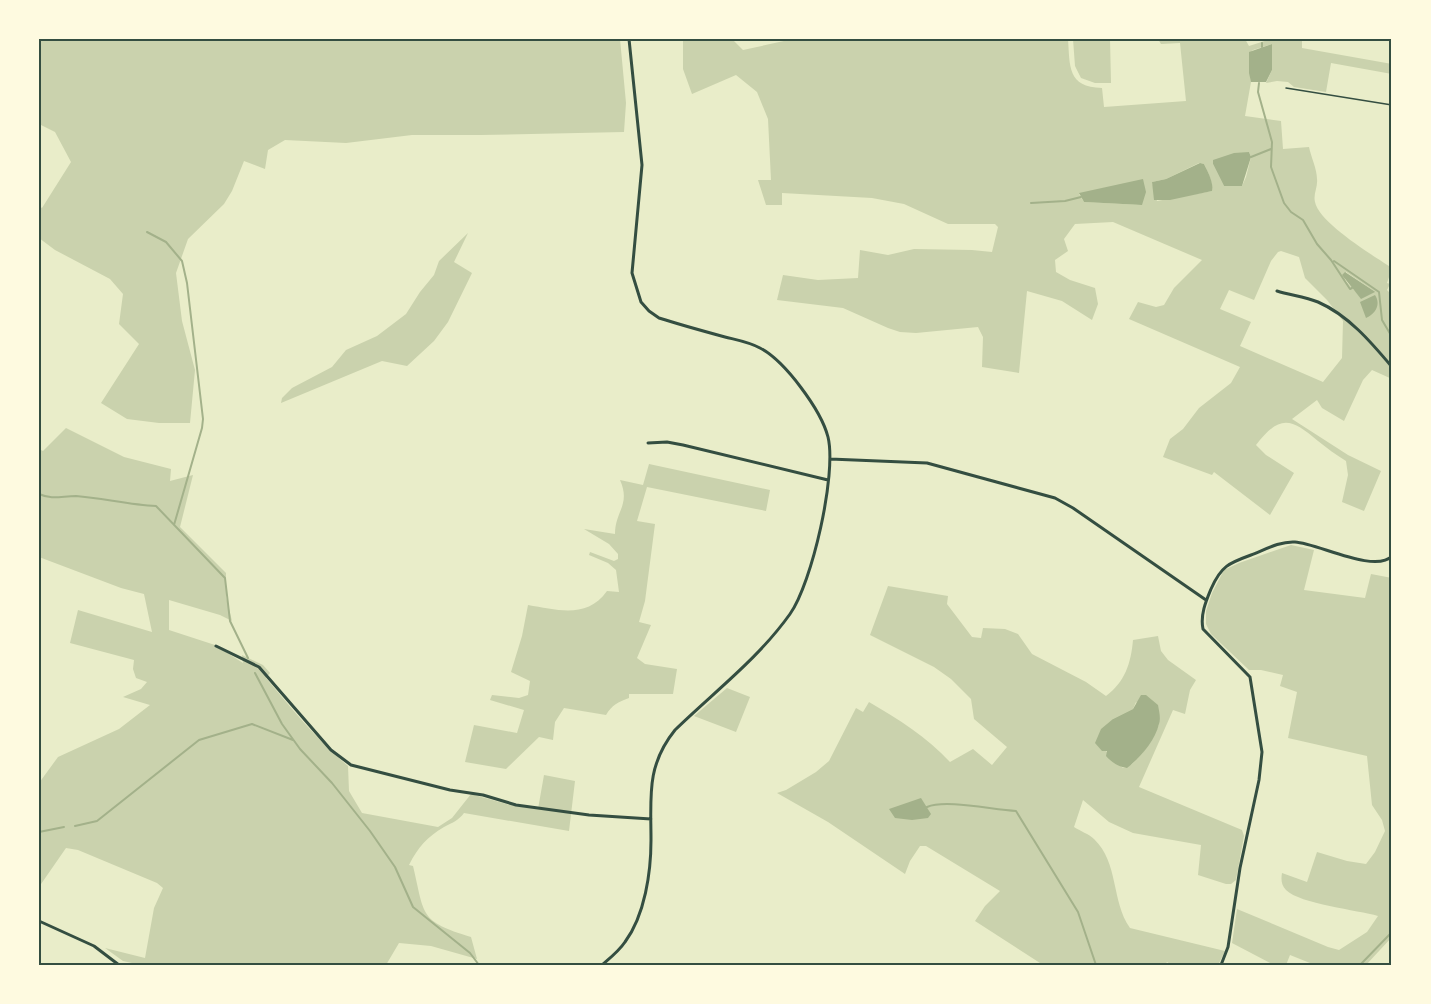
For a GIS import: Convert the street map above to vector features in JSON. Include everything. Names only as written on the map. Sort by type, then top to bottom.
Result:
[{"type":"street","points":[[602,965],[625,943],[639,914],[650,862],[650,792],[653,771],[664,743],[687,718],[752,660],[797,604],[818,536],[831,459],[821,421],[798,385],[771,356],[751,344],[659,318],[641,302],[634,284],[631,260],[640,192],[640,136],[629,39]]},
{"type":"street","points":[[1277,291],[1315,301],[1330,308],[1369,339],[1392,367]]},
{"type":"street","points":[[648,443],[667,442],[682,445],[828,480]]},
{"type":"street","points":[[831,459],[927,463],[1051,497],[1072,508],[1206,600]]},
{"type":"street","points":[[1221,965],[1228,947],[1242,859],[1260,780],[1262,752],[1250,677],[1203,628],[1206,600],[1215,579],[1225,566],[1286,543],[1305,544],[1364,560],[1383,561],[1390,558],[1392,563]]},
{"type":"street","points":[[216,646],[259,667],[331,750],[351,765],[450,790],[483,795],[516,805],[598,816],[651,819]]},
{"type":"street","points":[[39,921],[94,946],[119,965]]},
{"type":"lane","points":[[1286,88],[1392,105]]},
{"type":"shaded area","points":[[39,39],[620,39],[626,103],[624,132],[412,135],[346,143],[285,140],[268,150],[265,169],[244,161],[224,204],[188,239],[176,273],[182,321],[195,370],[190,423],[159,423],[127,419],[101,403],[139,344],[119,324],[123,294],[110,279],[55,250],[39,238],[39,206],[42,208],[71,162],[55,132],[39,124]]},
{"type":"shaded area","points":[[683,39],[701,41],[732,39],[743,50],[793,39],[1068,39],[1070,66],[1076,79],[1082,84],[1102,88],[1104,107],[1186,101],[1180,43],[1161,44],[1158,39],[1245,39],[1249,46],[1271,39],[1302,39],[1302,48],[1392,64],[1392,74],[1331,63],[1326,92],[1294,87],[1288,82],[1266,83],[1272,70],[1272,44],[1253,50],[1249,53],[1251,82],[1245,116],[1281,121],[1283,149],[1309,147],[1317,175],[1315,202],[1319,210],[1336,229],[1392,268],[1387,290],[1392,295],[1392,365],[1386,360],[1392,369],[1392,379],[1372,370],[1363,380],[1344,421],[1322,408],[1317,400],[1292,419],[1348,455],[1381,471],[1364,511],[1342,502],[1348,475],[1346,461],[1293,424],[1279,424],[1264,435],[1256,445],[1266,455],[1294,473],[1270,515],[1214,472],[1212,475],[1163,457],[1170,439],[1183,429],[1199,408],[1231,383],[1240,367],[1129,319],[1138,302],[1156,307],[1164,305],[1174,288],[1202,260],[1113,222],[1075,224],[1064,239],[1068,251],[1055,260],[1056,272],[1070,280],[1095,288],[1098,304],[1092,320],[1062,301],[1027,291],[1019,373],[982,367],[983,337],[978,327],[916,333],[900,332],[843,308],[777,300],[783,275],[818,280],[858,278],[860,250],[888,255],[914,249],[992,252],[998,227],[995,224],[948,224],[904,204],[872,198],[782,193],[782,205],[766,205],[758,180],[771,180],[768,119],[757,92],[736,75],[692,94],[683,69]],"holes":[[[1249,152],[1251,157],[1242,186],[1224,186],[1213,164]],[[1199,163],[1204,164],[1209,174],[1212,191],[1157,201],[1152,182],[1166,179]],[[1079,194],[1142,205],[1084,202]],[[1281,251],[1299,257],[1305,278],[1327,300],[1343,321],[1342,358],[1323,382],[1240,346],[1251,322],[1220,309],[1229,290],[1254,300],[1271,261]],[[1346,272],[1374,291],[1361,298],[1345,280]]]},
{"type":"shaded area","points":[[1073,39],[1110,39],[1111,83],[1095,83],[1081,78],[1075,66]]},
{"type":"shaded area","points":[[1272,44],[1272,70],[1266,82],[1251,82],[1249,52]]},
{"type":"shaded area","points":[[1249,152],[1251,157],[1242,186],[1224,186],[1213,160],[1234,153]]},
{"type":"shaded area","points":[[1200,163],[1204,164],[1209,174],[1212,191],[1170,200],[1154,200],[1152,182],[1166,179]]},
{"type":"shaded area","points":[[1143,179],[1146,192],[1142,205],[1084,202],[1079,193]]},
{"type":"shaded area","points":[[468,233],[454,262],[472,273],[448,322],[434,341],[407,366],[382,361],[281,403],[282,398],[292,388],[332,367],[346,350],[377,336],[406,314],[434,275],[439,261]]},
{"type":"shaded area","points":[[1345,272],[1375,292],[1361,299],[1342,275]]},
{"type":"shaded area","points":[[1375,295],[1378,302],[1376,308],[1366,318],[1360,302]]},
{"type":"shaded area","points":[[66,428],[124,457],[171,469],[170,481],[193,475],[180,527],[226,573],[226,597],[232,621],[220,615],[169,600],[169,630],[215,645],[243,663],[242,655],[263,665],[270,673],[266,678],[285,701],[315,735],[348,766],[349,791],[362,813],[438,827],[452,818],[471,794],[510,805],[538,809],[544,775],[575,781],[569,831],[464,813],[428,839],[412,859],[409,865],[413,866],[427,914],[442,926],[471,937],[477,959],[431,946],[399,943],[386,965],[141,965],[123,961],[105,948],[145,958],[154,908],[163,888],[157,883],[78,850],[66,848],[39,887],[39,783],[58,757],[119,729],[150,705],[123,697],[141,689],[147,682],[136,678],[133,669],[134,660],[70,643],[78,610],[152,632],[144,594],[121,588],[39,557],[39,449],[43,451]]},
{"type":"shaded area","points":[[649,464],[770,490],[766,511],[647,487],[637,521],[655,524],[645,601],[639,622],[651,625],[637,658],[645,664],[677,669],[673,694],[629,694],[629,698],[616,704],[606,715],[564,708],[555,722],[553,740],[539,737],[506,769],[465,762],[474,725],[517,733],[524,710],[490,700],[492,695],[519,698],[528,695],[530,681],[511,672],[522,636],[528,605],[561,610],[581,609],[599,600],[607,591],[619,592],[616,570],[608,563],[589,555],[590,552],[614,561],[618,559],[618,554],[609,544],[584,529],[615,534],[624,496],[620,480],[643,485]]},
{"type":"shaded area","points":[[1291,545],[1314,550],[1304,590],[1365,598],[1371,574],[1392,578],[1392,937],[1366,965],[1315,965],[1290,955],[1286,965],[1274,965],[1232,943],[1237,909],[1339,950],[1367,932],[1378,916],[1303,899],[1286,890],[1282,880],[1282,873],[1307,882],[1317,852],[1366,864],[1375,852],[1385,831],[1382,820],[1372,805],[1367,756],[1288,738],[1297,692],[1280,686],[1283,675],[1249,670],[1211,634],[1206,624],[1206,611],[1212,593],[1224,570]]},
{"type":"shaded area","points":[[888,586],[948,596],[947,604],[972,637],[981,638],[983,628],[1005,629],[1018,634],[1032,654],[1086,682],[1106,696],[1118,685],[1126,671],[1133,640],[1158,636],[1161,651],[1168,660],[1196,680],[1190,690],[1185,714],[1173,710],[1139,787],[1242,830],[1244,836],[1236,880],[1231,884],[1226,884],[1198,875],[1201,845],[1133,833],[1109,822],[1083,800],[1074,827],[1092,837],[1108,859],[1120,906],[1130,928],[1225,951],[1218,965],[1172,965],[1167,962],[1165,965],[1039,965],[1040,963],[975,921],[985,906],[1000,891],[926,846],[920,846],[905,874],[828,822],[777,793],[816,772],[829,761],[856,708],[863,712],[869,702],[922,737],[950,762],[973,749],[992,765],[1007,747],[974,719],[971,699],[951,679],[934,667],[870,635]],"holes":[[[1136,702],[1159,724],[1154,736],[1139,757],[1128,767],[1123,768],[1106,751],[1113,719],[1133,709]]]},
{"type":"shaded area","points":[[727,688],[750,697],[736,732],[694,716]]},
{"type":"shaded area","points":[[1141,695],[1146,695],[1158,705],[1160,722],[1146,749],[1127,768],[1110,760],[1106,756],[1107,751],[1102,751],[1095,743],[1101,729],[1113,719],[1133,709]]},
{"type":"shaded area","points":[[921,798],[931,814],[928,818],[912,820],[895,818],[889,809]]},
{"type":"waterway","points":[[1259,83],[1258,92],[1272,142],[1271,167],[1284,203],[1291,212],[1303,220],[1317,244],[1331,260],[1350,289],[1352,288]]},
{"type":"waterway","points":[[1251,157],[1271,149]]},
{"type":"waterway","points":[[1031,203],[1065,201],[1081,197]]},
{"type":"waterway","points":[[147,232],[166,242],[182,261],[187,283],[203,419],[174,525]]},
{"type":"waterway","points":[[1334,261],[1379,292],[1382,320],[1392,337]]},
{"type":"waterway","points":[[39,494],[48,497],[76,496],[156,506],[225,578],[230,621],[248,658]]},
{"type":"waterway","points":[[255,673],[282,724],[300,749],[332,783],[395,867],[413,907],[470,953],[479,965]]},
{"type":"waterway","points":[[75,826],[97,821],[199,740],[252,724],[293,740]]},
{"type":"waterway","points":[[927,807],[957,804],[1016,811],[1078,912],[1096,965]]},
{"type":"waterway","points":[[39,832],[64,827]]},
{"type":"waterway","points":[[1360,965],[1392,932]]}]
